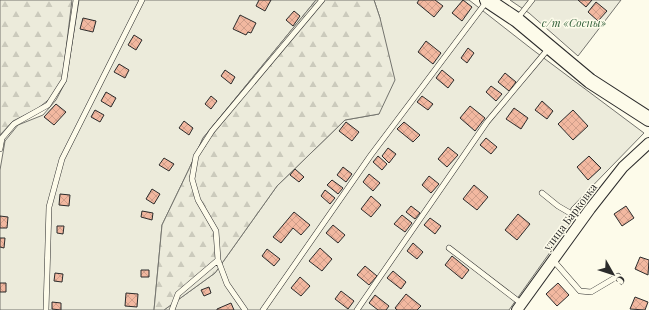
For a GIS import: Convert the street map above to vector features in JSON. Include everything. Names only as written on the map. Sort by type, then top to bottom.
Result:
[{"type":"main road","points":[[488,0],[517,20],[590,81],[649,119]]},
{"type":"street","name":"улица Барковка","points":[[519,307],[582,220],[623,167],[649,143]]},
{"type":"lane","points":[[0,149],[2,138],[14,124],[48,105],[64,80],[76,0]]},
{"type":"lane","points":[[46,310],[49,207],[62,159],[142,0]]},
{"type":"lane","points":[[245,310],[227,284],[218,260],[216,231],[198,200],[192,179],[196,156],[212,131],[322,0]]},
{"type":"lane","points":[[263,310],[371,155],[488,0]]},
{"type":"lane","points":[[517,20],[532,0]]},
{"type":"lane","points":[[357,310],[487,122],[550,48]]},
{"type":"lane","points":[[542,193],[558,206],[582,220]]},
{"type":"lane","points":[[449,248],[519,307]]},
{"type":"lane","points":[[172,310],[178,294],[218,260]]},
{"type":"lane","points":[[553,260],[580,291],[591,292],[618,276]]},
{"type":"green space","points":[[0,0],[72,0],[61,90],[37,109],[13,121],[0,135]]},
{"type":"green space","points":[[79,0],[316,0],[203,138],[162,225],[154,310],[0,310],[0,170],[5,141],[18,125],[43,115],[56,100],[66,81]]},
{"type":"green space","points":[[316,0],[374,0],[380,18],[395,80],[379,114],[345,120],[277,186],[215,273],[164,310],[154,310],[162,225],[203,138]]},
{"type":"green space","points":[[374,0],[469,0],[644,133],[571,208],[568,227],[509,310],[164,310],[215,273],[277,186],[345,120],[379,114],[380,18]]},
{"type":"green space","name":"с/т «Сосны»","points":[[510,0],[621,0],[578,56],[529,13]]},
{"type":"building","points":[[259,0],[271,0],[265,11],[256,6]]},
{"type":"building","points":[[419,0],[435,0],[443,6],[434,17],[417,3]]},
{"type":"building","points":[[463,0],[472,7],[462,21],[452,13]]},
{"type":"building","points":[[578,0],[592,0],[586,7]]},
{"type":"building","points":[[596,2],[607,11],[598,21],[588,12]]},
{"type":"building","points":[[294,11],[300,16],[293,26],[286,20]]},
{"type":"building","points":[[240,15],[256,23],[251,33],[248,32],[246,35],[233,29]]},
{"type":"building","points":[[83,18],[96,21],[93,32],[80,29]]},
{"type":"building","points":[[134,35],[142,40],[136,50],[128,45]]},
{"type":"building","points":[[426,41],[441,53],[433,64],[418,52]]},
{"type":"building","points":[[468,48],[474,53],[467,63],[461,58]]},
{"type":"building","points":[[119,64],[129,70],[125,78],[114,72]]},
{"type":"building","points":[[225,70],[235,77],[231,84],[221,76]]},
{"type":"building","points":[[442,70],[454,80],[448,88],[436,78]]},
{"type":"building","points":[[505,73],[516,82],[509,91],[498,82]]},
{"type":"building","points":[[491,86],[502,94],[496,101],[486,92]]},
{"type":"building","points":[[106,92],[116,98],[111,107],[101,101]]},
{"type":"building","points":[[211,96],[217,101],[211,109],[205,104]]},
{"type":"building","points":[[422,96],[433,104],[428,110],[417,102]]},
{"type":"building","points":[[542,101],[553,111],[547,119],[535,110]]},
{"type":"building","points":[[56,104],[66,112],[54,125],[44,117]]},
{"type":"building","points":[[470,106],[485,118],[475,131],[460,118]]},
{"type":"building","points":[[514,108],[528,118],[521,129],[506,119]]},
{"type":"building","points":[[95,110],[104,115],[100,122],[91,117]]},
{"type":"building","points":[[573,110],[588,126],[573,140],[558,124]]},
{"type":"building","points":[[184,121],[193,128],[189,135],[179,128]]},
{"type":"building","points":[[346,122],[359,132],[352,141],[339,131]]},
{"type":"building","points":[[404,122],[420,135],[413,142],[397,129]]},
{"type":"building","points":[[486,138],[497,147],[491,154],[480,145]]},
{"type":"building","points":[[448,147],[458,155],[447,167],[438,159]]},
{"type":"building","points":[[388,148],[396,154],[389,163],[382,156]]},
{"type":"building","points":[[378,156],[387,164],[382,170],[373,162]]},
{"type":"building","points":[[589,156],[601,168],[588,180],[577,167]]},
{"type":"building","points":[[164,158],[174,164],[169,171],[159,165]]},
{"type":"building","points":[[343,167],[352,174],[346,182],[337,175]]},
{"type":"building","points":[[295,169],[304,177],[299,182],[290,175]]},
{"type":"building","points":[[369,174],[380,183],[373,191],[363,182]]},
{"type":"building","points":[[429,176],[439,184],[431,193],[422,185]]},
{"type":"building","points":[[332,180],[343,188],[338,194],[327,185]]},
{"type":"building","points":[[474,185],[488,197],[477,210],[463,199]]},
{"type":"building","points":[[152,189],[160,194],[154,204],[146,199]]},
{"type":"building","points":[[325,190],[335,198],[330,204],[321,196]]},
{"type":"building","points":[[60,194],[70,195],[69,206],[59,205]]},
{"type":"building","points":[[371,196],[381,205],[371,217],[361,209]]},
{"type":"building","points":[[411,206],[420,213],[415,219],[406,212]]},
{"type":"building","points":[[626,206],[634,218],[622,226],[614,214]]},
{"type":"building","points":[[142,211],[153,213],[152,220],[141,217]]},
{"type":"building","points":[[294,212],[310,225],[301,235],[293,228],[281,243],[273,237]]},
{"type":"building","points":[[518,214],[530,224],[517,240],[505,230]]},
{"type":"building","points":[[402,215],[412,223],[405,232],[394,224]]},
{"type":"building","points":[[0,216],[8,217],[7,228],[0,228]]},
{"type":"building","points":[[430,218],[441,226],[435,234],[424,225]]},
{"type":"building","points":[[333,225],[345,235],[338,243],[326,233]]},
{"type":"building","points":[[57,226],[64,226],[63,234],[57,233]]},
{"type":"building","points":[[0,238],[5,238],[4,248],[0,247]]},
{"type":"building","points":[[413,243],[423,252],[417,259],[407,251]]},
{"type":"building","points":[[320,248],[332,259],[322,271],[309,261]]},
{"type":"building","points":[[267,249],[280,259],[274,266],[262,256]]},
{"type":"building","points":[[452,256],[469,270],[462,279],[445,265]]},
{"type":"building","points":[[640,257],[649,260],[648,275],[635,269]]},
{"type":"building","points":[[365,266],[377,276],[369,285],[357,275]]},
{"type":"building","points":[[141,270],[149,270],[149,277],[141,277]]},
{"type":"building","points":[[393,271],[406,282],[401,289],[387,278]]},
{"type":"building","points":[[55,273],[63,274],[62,282],[54,281]]},
{"type":"building","points":[[300,277],[310,286],[301,296],[291,288]]},
{"type":"building","points":[[0,283],[6,283],[6,292],[0,292]]},
{"type":"building","points":[[558,283],[569,295],[557,306],[546,294]]},
{"type":"building","points":[[209,287],[211,293],[204,296],[201,290]]},
{"type":"building","points":[[341,291],[354,301],[348,309],[335,299]]},
{"type":"building","points":[[126,293],[138,294],[137,307],[125,306]]},
{"type":"building","points":[[406,294],[421,306],[417,310],[397,310],[395,308]]},
{"type":"building","points":[[375,295],[389,306],[386,310],[378,310],[369,303]]},
{"type":"building","points":[[635,297],[648,302],[645,310],[630,309]]},
{"type":"building","points":[[52,302],[61,303],[61,310],[52,309]]},
{"type":"building","points":[[231,303],[234,310],[217,310],[217,309]]}]
